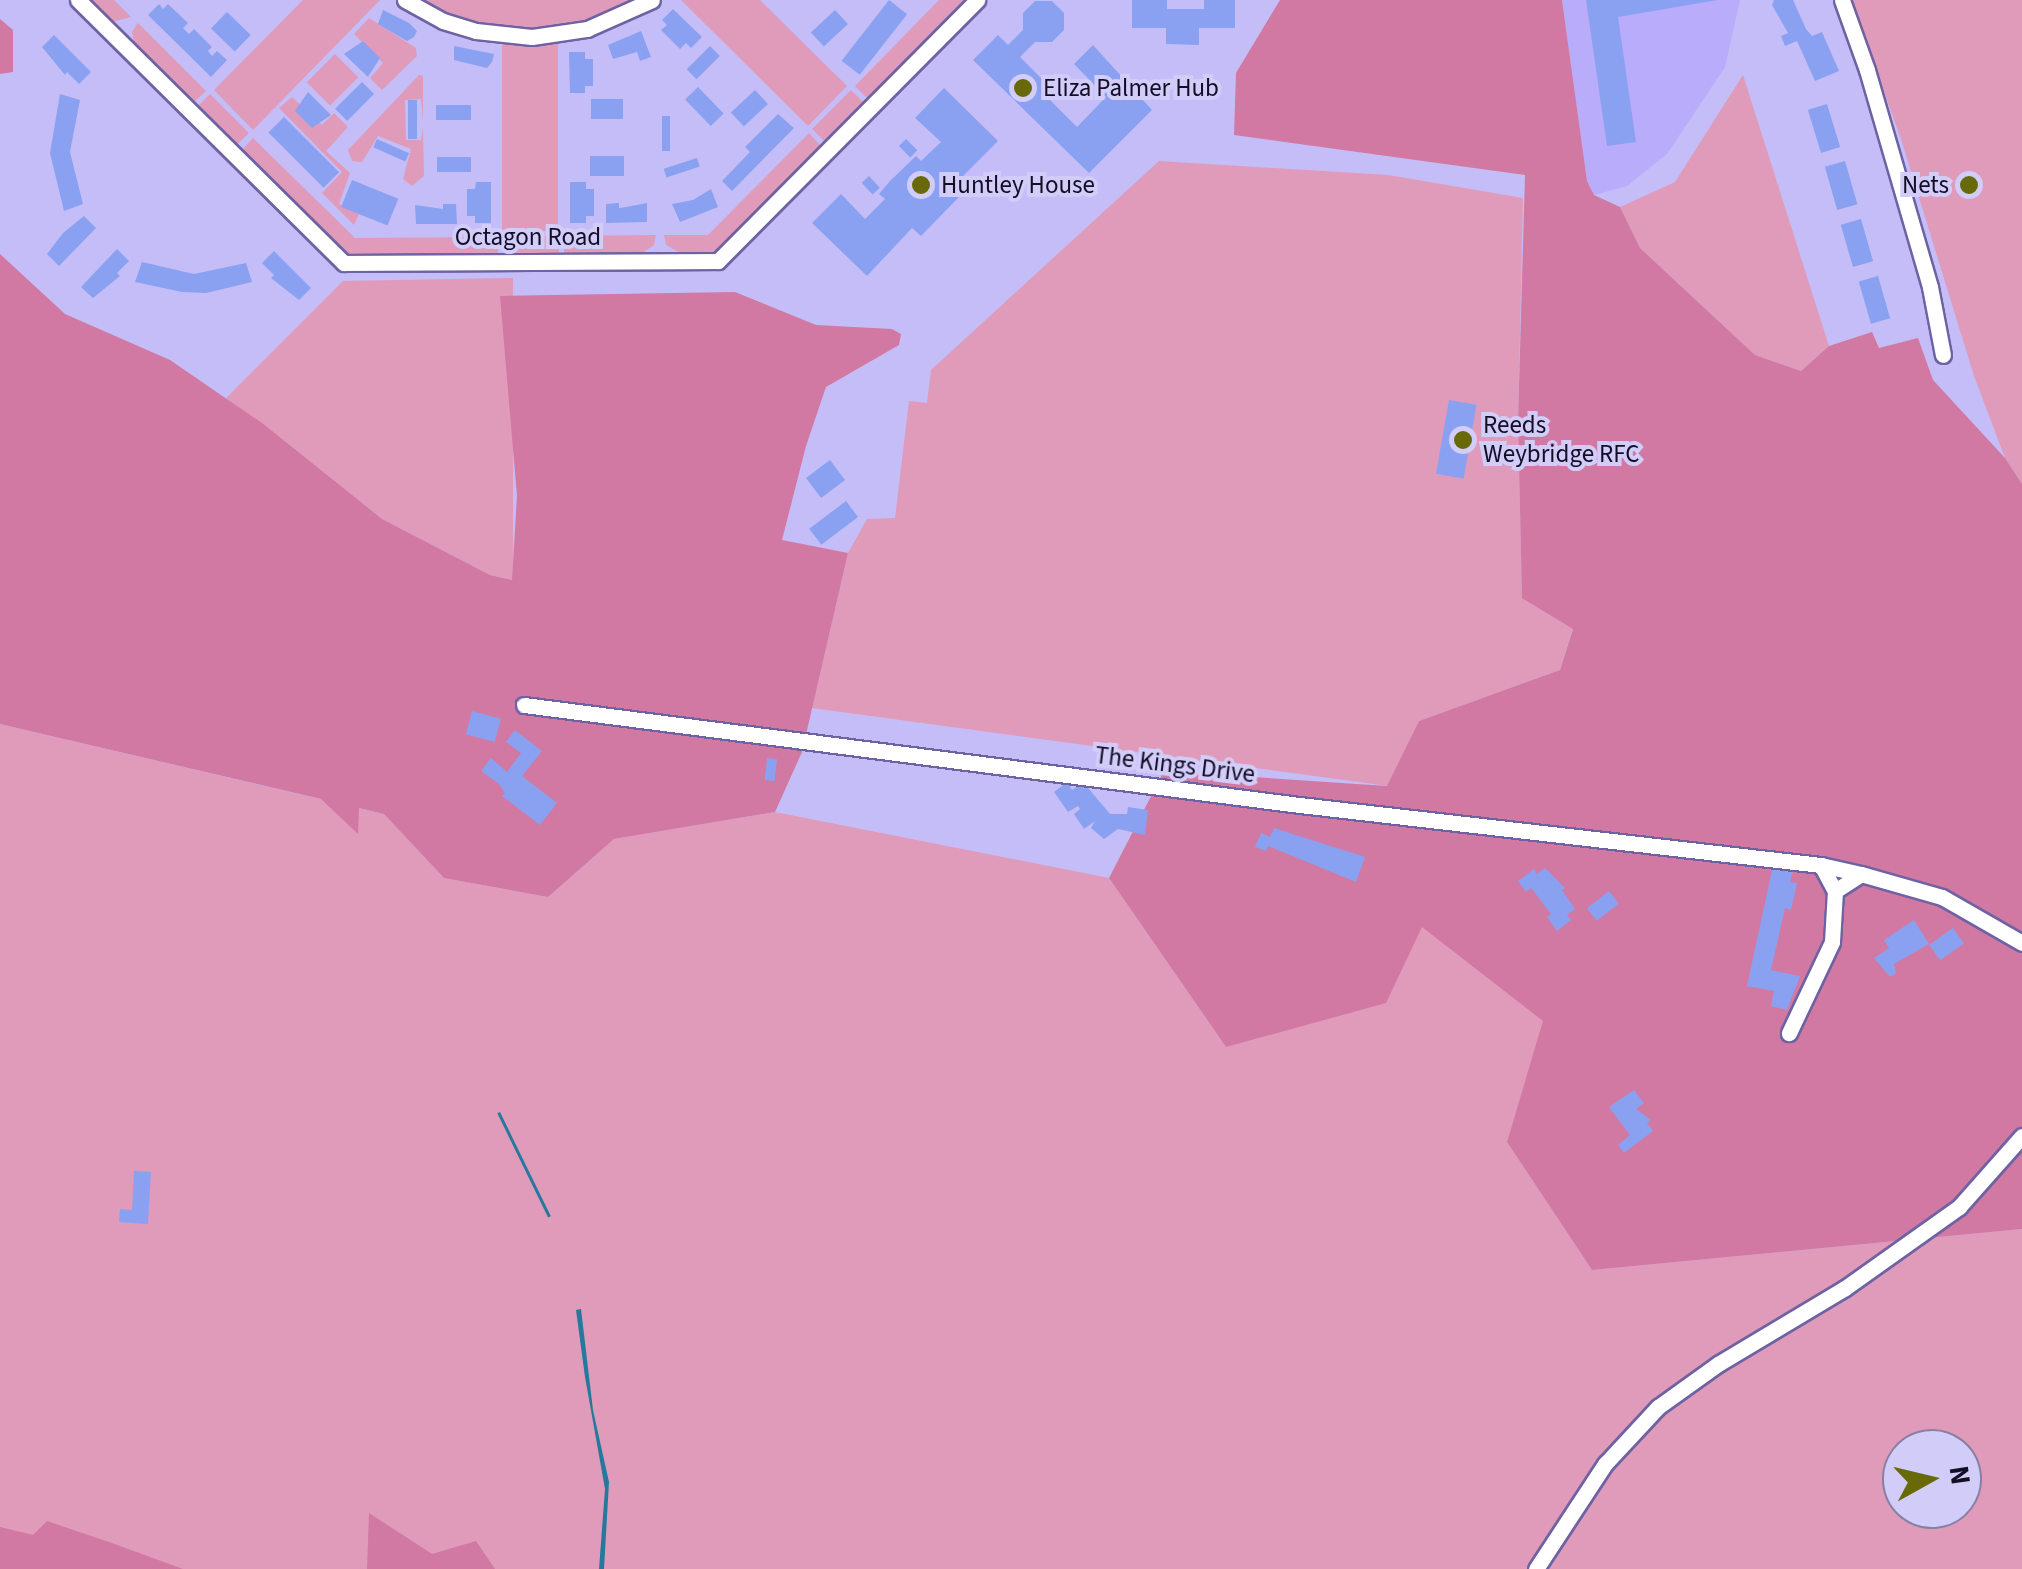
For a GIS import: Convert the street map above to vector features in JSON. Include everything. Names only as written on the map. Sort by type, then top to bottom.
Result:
[{"type":"street","name":"Octagon Road","points":[[78,0],[344,263],[718,261],[977,0]]},
{"type":"street","points":[[405,0],[443,20],[476,31],[532,37],[587,30],[652,0]]},
{"type":"street","points":[[1842,0],[1868,70],[1920,251],[1944,355]]},
{"type":"street","name":"The Kings Drive","points":[[524,705],[1291,804],[1821,865],[1942,897],[2022,943]]},
{"type":"street","points":[[1789,1033],[1832,942],[1836,891],[1821,865]]},
{"type":"street","points":[[1836,891],[1860,874]]},
{"type":"street","points":[[1536,1569],[1605,1464],[1658,1407],[1718,1364],[1821,1304],[1959,1207],[2022,1136]]},
{"type":"shaded area","points":[[88,0],[114,0],[131,17],[112,22]]},
{"type":"shaded area","points":[[303,0],[380,0],[253,130],[214,90]]},
{"type":"shaded area","points":[[417,0],[640,0],[590,21],[528,30],[468,22]]},
{"type":"shaded area","points":[[681,0],[760,0],[847,86],[808,126]]},
{"type":"shaded area","points":[[939,0],[964,0],[867,98],[855,86]]},
{"type":"shaded area","points":[[1280,0],[1562,0],[1587,181],[1594,195],[1620,207],[1640,248],[1755,355],[1801,371],[1829,346],[1872,332],[1879,348],[1918,338],[1933,380],[2005,458],[2022,484],[2022,1229],[1592,1270],[1507,1142],[1543,1021],[1422,927],[1386,1003],[1226,1047],[1109,878],[1164,771],[1387,786],[1419,721],[1560,670],[1573,629],[1522,598],[1518,421],[1525,175],[1234,135],[1236,73]]},
{"type":"shaded area","points":[[1562,0],[1740,0],[1725,67],[1667,154],[1627,186],[1594,195],[1587,181]]},
{"type":"shaded area","points":[[1851,0],[2022,0],[2022,484],[2005,458],[1974,376],[1901,139]]},
{"type":"shaded area","points":[[369,18],[416,48],[417,56],[382,90],[370,78],[383,63],[354,34]]},
{"type":"shaded area","points":[[0,19],[13,30],[13,72],[0,74]]},
{"type":"shaded area","points":[[138,23],[206,91],[193,103],[134,43],[132,32]]},
{"type":"shaded area","points":[[502,41],[558,41],[558,231],[502,231]]},
{"type":"shaded area","points":[[335,54],[358,77],[330,106],[307,82]]},
{"type":"shaded area","points":[[419,75],[423,76],[423,121],[421,99],[405,100],[406,140],[421,140],[423,128],[424,176],[412,186],[403,179],[411,149],[378,136],[362,162],[352,161],[348,150]]},
{"type":"shaded area","points":[[1743,75],[1829,346],[1801,371],[1755,355],[1640,248],[1620,207],[1675,182]]},
{"type":"shaded area","points":[[851,90],[863,102],[824,141],[812,129]]},
{"type":"shaded area","points":[[210,94],[249,133],[236,146],[197,107]]},
{"type":"shaded area","points":[[292,97],[322,125],[334,113],[348,127],[326,151],[350,173],[339,204],[359,214],[354,225],[322,193],[342,172],[279,108]]},
{"type":"shaded area","points":[[809,133],[821,146],[715,254],[680,253],[666,245],[664,235],[708,235]]},
{"type":"shaded area","points":[[253,138],[355,238],[498,237],[498,255],[347,255],[241,151]]},
{"type":"shaded area","points":[[1159,161],[1388,175],[1523,198],[1518,421],[1522,597],[1573,628],[1560,670],[1419,721],[1388,786],[812,708],[848,553],[867,519],[895,518],[909,401],[927,403],[931,370]]},
{"type":"shaded area","points":[[656,235],[654,245],[642,253],[564,254],[564,236]]},
{"type":"shaded area","points":[[503,236],[559,236],[559,254],[503,254]]},
{"type":"shaded area","points":[[0,254],[65,314],[170,360],[262,423],[382,519],[490,575],[512,580],[517,496],[500,296],[735,292],[816,325],[892,329],[901,334],[899,345],[826,387],[806,446],[782,540],[848,553],[802,752],[775,812],[614,839],[548,897],[444,878],[384,814],[359,808],[358,834],[321,799],[0,724]]},
{"type":"shaded area","points":[[513,278],[513,580],[490,575],[382,519],[226,398],[343,281]]},
{"type":"shaded area","points":[[0,724],[384,814],[444,878],[548,897],[614,839],[775,812],[1109,878],[1226,1047],[1422,926],[1544,1021],[1507,1142],[1592,1270],[2022,1229],[2022,1569],[0,1569]]},
{"type":"shaded area","points":[[369,1513],[432,1554],[476,1541],[495,1569],[367,1569]]},
{"type":"shaded area","points":[[47,1521],[183,1569],[0,1569],[0,1527],[33,1535]]},
{"type":"water","points":[[500,1112],[551,1216],[548,1218]]},
{"type":"water","points":[[581,1309],[593,1410],[609,1482],[604,1569],[599,1569],[605,1489],[576,1310]]},
{"type":"building","points":[[889,0],[907,14],[860,75],[842,61]]},
{"type":"building","points":[[1132,0],[1167,0],[1167,9],[1204,9],[1204,0],[1235,0],[1235,28],[1199,28],[1199,45],[1166,44],[1166,28],[1132,28]]},
{"type":"building","points":[[1586,0],[1718,0],[1618,17],[1636,142],[1607,146]]},
{"type":"building","points":[[1774,0],[1793,0],[1812,36],[1822,32],[1839,71],[1815,81],[1797,41],[1785,46],[1781,36],[1788,33],[1772,5]]},
{"type":"building","name":"Eliza Palmer Hub","points":[[1035,1],[1052,1],[1064,13],[1064,30],[1052,42],[1035,42],[1020,57],[1048,85],[1042,92],[1077,127],[1106,97],[1074,64],[1093,45],[1152,110],[1089,173],[973,60],[998,35],[1008,45],[1023,30],[1023,13]]},
{"type":"building","points":[[159,4],[163,9],[168,4],[188,23],[183,28],[189,34],[194,29],[212,47],[208,51],[212,56],[217,51],[227,60],[211,77],[148,15]]},
{"type":"building","points":[[673,9],[702,37],[691,48],[686,43],[680,49],[661,30],[667,25],[662,20]]},
{"type":"building","points":[[383,10],[409,23],[417,31],[414,37],[407,41],[378,24]]},
{"type":"building","points":[[835,10],[848,24],[824,46],[811,33]]},
{"type":"building","points":[[227,12],[251,35],[235,51],[211,29]]},
{"type":"building","points":[[641,31],[651,57],[640,61],[637,52],[613,59],[608,45]]},
{"type":"building","points":[[54,35],[91,72],[79,84],[67,72],[65,75],[42,47]]},
{"type":"building","points":[[363,41],[380,58],[368,77],[344,54]]},
{"type":"building","points":[[454,46],[494,54],[492,62],[487,68],[454,60]]},
{"type":"building","points":[[710,46],[720,56],[697,79],[687,69]]},
{"type":"building","points":[[569,52],[585,52],[585,59],[593,59],[593,86],[585,86],[585,93],[570,93]]},
{"type":"building","points":[[362,82],[374,94],[347,121],[335,109]]},
{"type":"building","points":[[698,87],[724,114],[711,126],[685,100]]},
{"type":"building","name":"Huntley House","points":[[944,88],[998,141],[951,188],[959,197],[921,236],[912,228],[867,276],[812,223],[841,194],[865,219],[885,199],[879,194],[890,181],[916,156],[921,161],[941,142],[915,118]]},
{"type":"building","points":[[755,90],[768,104],[744,126],[731,113]]},
{"type":"building","points":[[308,92],[331,115],[312,128],[295,111]]},
{"type":"building","points":[[60,94],[80,100],[70,152],[83,204],[64,211],[50,153]]},
{"type":"building","points":[[591,99],[623,99],[623,119],[591,119]]},
{"type":"building","points":[[408,100],[417,100],[417,139],[408,139]]},
{"type":"building","points":[[1827,104],[1840,147],[1821,153],[1808,110]]},
{"type":"building","points":[[436,105],[471,105],[471,120],[436,120]]},
{"type":"building","points":[[778,114],[794,128],[732,191],[722,181],[750,152],[745,147]]},
{"type":"building","points":[[662,116],[670,116],[670,151],[662,151]]},
{"type":"building","points":[[284,117],[339,172],[324,188],[268,133]]},
{"type":"building","points":[[377,139],[409,153],[405,161],[373,147]]},
{"type":"building","points":[[906,139],[917,150],[910,157],[899,146]]},
{"type":"building","points":[[590,156],[624,156],[624,176],[590,176]]},
{"type":"building","points":[[437,157],[471,157],[471,172],[437,172]]},
{"type":"building","points":[[697,158],[700,167],[666,177],[664,169]]},
{"type":"building","points":[[1845,161],[1857,204],[1837,210],[1825,167]]},
{"type":"building","points":[[869,176],[880,188],[873,195],[862,183]]},
{"type":"building","points":[[352,180],[398,199],[387,226],[341,207]]},
{"type":"building","points":[[476,182],[491,182],[491,223],[475,223],[475,216],[467,216],[467,189],[475,189]]},
{"type":"building","points":[[570,182],[586,182],[586,189],[594,189],[594,216],[586,216],[586,223],[570,223]]},
{"type":"building","points":[[711,189],[718,207],[680,222],[672,204],[693,200]]},
{"type":"building","points":[[619,203],[619,208],[647,203],[647,222],[606,223],[606,204]]},
{"type":"building","points":[[443,204],[456,204],[457,224],[416,224],[415,205],[443,209]]},
{"type":"building","points":[[84,216],[96,228],[59,266],[47,254],[63,233]]},
{"type":"building","points":[[1861,219],[1873,261],[1853,267],[1841,225]]},
{"type":"building","points":[[117,249],[129,261],[117,273],[120,276],[93,298],[81,287]]},
{"type":"building","points":[[274,251],[311,288],[299,300],[271,278],[274,275],[262,263]]},
{"type":"building","points":[[142,262],[194,274],[246,263],[252,282],[206,293],[182,292],[135,282]]},
{"type":"building","points":[[1878,276],[1890,318],[1871,324],[1859,282]]},
{"type":"building","name":"Reeds Weybridge RFC","points":[[1449,400],[1477,405],[1464,479],[1436,474]]},
{"type":"building","points":[[830,460],[845,480],[821,498],[806,478]]},
{"type":"building","points":[[846,501],[858,517],[821,545],[809,529]]},
{"type":"building","points":[[472,711],[501,719],[495,742],[466,734]]},
{"type":"building","points":[[515,730],[542,751],[522,776],[557,803],[540,825],[502,796],[505,793],[499,784],[481,771],[491,758],[507,772],[521,753],[506,742]]},
{"type":"building","points":[[767,758],[777,759],[775,781],[765,780]]},
{"type":"building","points":[[1067,782],[1072,790],[1083,782],[1110,814],[1127,814],[1128,807],[1148,810],[1145,835],[1118,829],[1104,839],[1091,828],[1095,821],[1084,829],[1074,814],[1080,809],[1078,806],[1068,812],[1054,792]]},
{"type":"building","points":[[1274,828],[1365,857],[1356,882],[1268,846],[1266,851],[1255,847],[1261,833],[1270,837]]},
{"type":"building","points":[[1774,861],[1794,866],[1790,882],[1797,883],[1791,910],[1785,908],[1771,970],[1800,976],[1787,1010],[1771,1006],[1774,991],[1747,986]]},
{"type":"building","points":[[1545,868],[1565,888],[1562,890],[1575,909],[1567,915],[1571,920],[1557,931],[1547,917],[1551,914],[1531,888],[1526,892],[1518,881],[1534,869],[1537,874]]},
{"type":"building","points":[[1609,891],[1619,904],[1597,921],[1587,908]]},
{"type":"building","points":[[1914,920],[1929,944],[1894,964],[1896,973],[1890,977],[1874,958],[1889,948],[1884,940]]},
{"type":"building","points":[[1953,928],[1964,944],[1940,960],[1929,945]]},
{"type":"building","points":[[1634,1090],[1644,1103],[1636,1109],[1651,1120],[1647,1123],[1653,1131],[1624,1153],[1618,1145],[1630,1135],[1609,1107]]},
{"type":"building","points":[[134,1171],[151,1172],[148,1224],[119,1222],[120,1209],[132,1210]]},
{"type":"place","name":"Eliza Palmer Hub","points":[[1023,88]]},
{"type":"place","name":"Huntley House","points":[[921,185]]},
{"type":"place","name":"Nets","points":[[1969,185]]},
{"type":"place","name":"Reeds Weybridge RFC","points":[[1463,440]]}]
